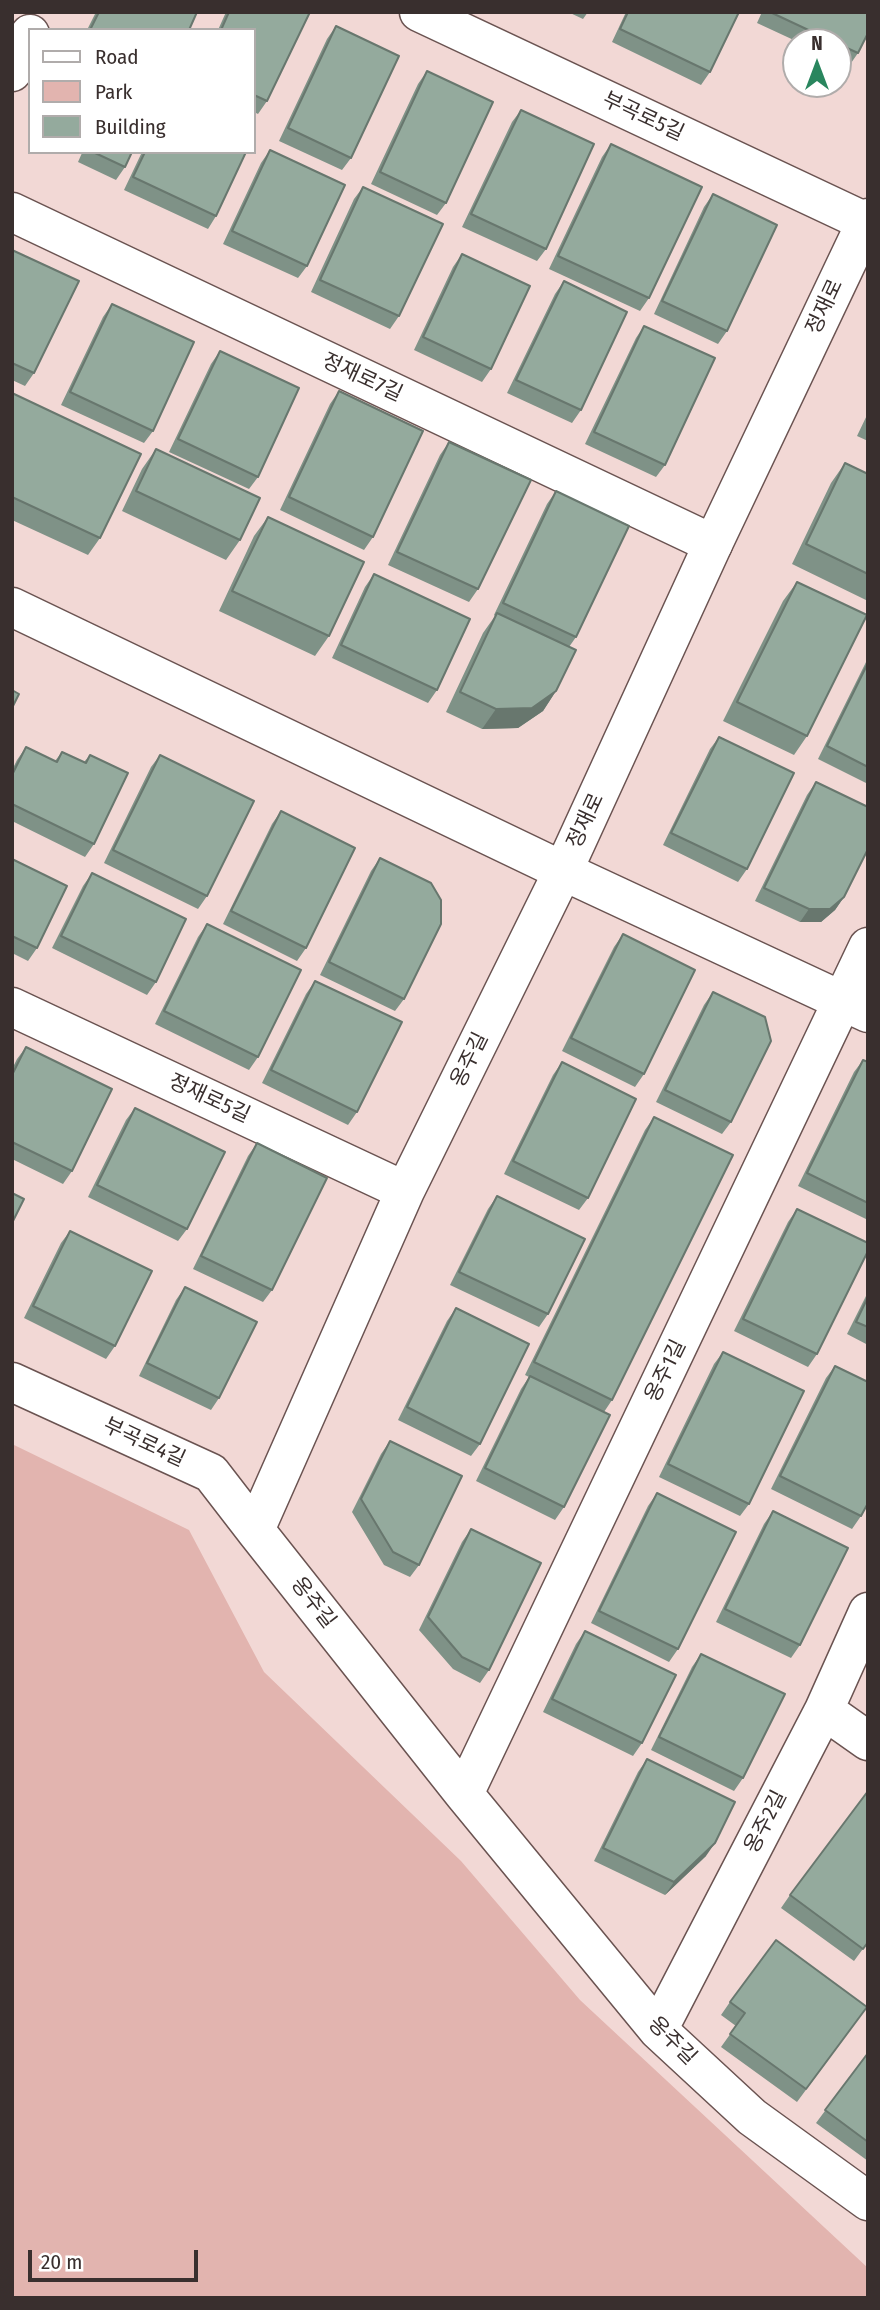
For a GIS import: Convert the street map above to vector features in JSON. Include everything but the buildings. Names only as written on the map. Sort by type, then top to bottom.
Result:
[{"type":"street","points":[[33,28],[40,12]]},
{"type":"street","name":"부곡로5길","points":[[419,12],[867,221]]},
{"type":"street","points":[[12,72],[28,38]]},
{"type":"street","name":"정재로7길","points":[[12,212],[713,544]]},
{"type":"street","name":"정재로","points":[[12,607],[563,871],[713,544],[867,221]]},
{"type":"street","points":[[563,871],[855,1007]]},
{"type":"street","name":"옹주길","points":[[563,871],[405,1191],[256,1531],[464,1794],[658,2030],[752,2117],[868,2201]]},
{"type":"street","name":"옹주1길","points":[[464,1794],[855,1007],[868,947]]},
{"type":"street","name":"정재로5길","points":[[12,1007],[405,1191]]},
{"type":"street","name":"부곡로4길","points":[[12,1382],[211,1473],[256,1531]]},
{"type":"street","name":"옹주2길","points":[[658,2030],[824,1710],[868,1612]]},
{"type":"street","points":[[824,1710],[868,1741]]},
{"type":"green space","points":[[12,1444],[189,1530],[264,1672],[461,1861],[580,2000],[868,2268],[868,2298],[12,2298]]}]
